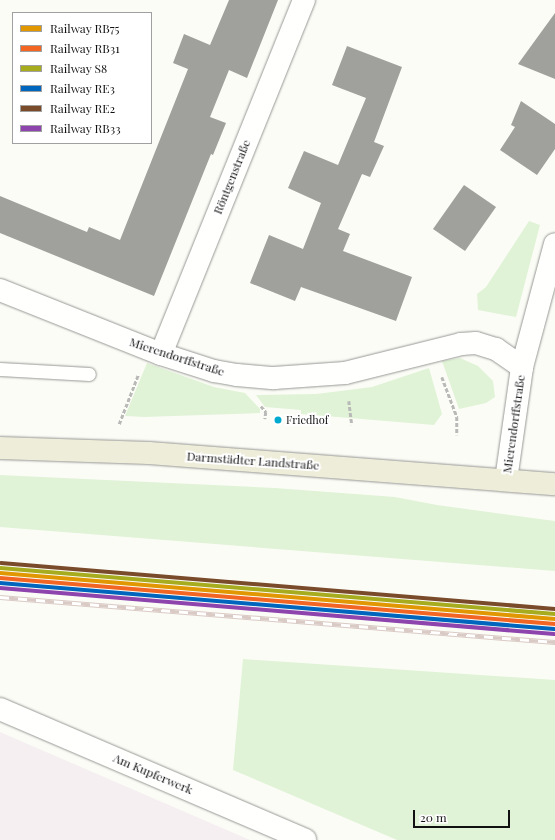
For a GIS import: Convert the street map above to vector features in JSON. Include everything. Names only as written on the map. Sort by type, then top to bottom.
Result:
[{"type":"main road","name":"Darmstädter Landstraße","points":[[0,448],[149,453],[555,484]]},
{"type":"street","name":"Röntgenstraße","points":[[155,352],[304,0]]},
{"type":"street","name":"Mierendorffstraße","points":[[553,252],[555,305]]},
{"type":"street","name":"Mierendorffstraße","points":[[506,480],[522,367],[553,252]]},
{"type":"street","name":"Mierendorffstraße","points":[[0,290],[155,352],[214,371],[237,375],[274,378],[345,373],[461,344],[476,344],[496,349],[522,367]]},
{"type":"street","name":"Am Kupferwerk","points":[[0,709],[305,840]]},
{"type":"lane","points":[[0,369],[90,374]]},
{"type":"path","points":[[118,425],[123,411],[155,352]]},
{"type":"shaded area","points":[[0,732],[250,840],[0,840]]},
{"type":"green space","points":[[529,221],[540,225],[516,317],[478,310],[477,294],[486,287]]},
{"type":"green space","points":[[460,358],[478,366],[493,381],[495,397],[486,403],[459,409],[442,361]]},
{"type":"green space","points":[[147,363],[214,387],[245,393],[260,409],[260,413],[144,417],[125,416]]},
{"type":"green space","points":[[429,368],[442,414],[434,425],[301,414],[301,410],[265,407],[256,395],[316,394],[372,387]]},
{"type":"green space","points":[[0,475],[275,488],[395,497],[437,505],[555,521],[555,571],[0,527]]},
{"type":"green space","points":[[243,659],[555,680],[555,840],[397,840],[233,770]]},
{"type":"building","points":[[229,0],[278,0],[247,78],[229,70],[210,117],[226,123],[213,155],[211,154],[154,296],[0,233],[0,196],[87,232],[89,227],[120,240],[188,69],[173,63],[184,34],[210,45]]},
{"type":"building","points":[[555,13],[555,79],[518,64]]},
{"type":"building","points":[[347,46],[402,67],[374,142],[384,146],[370,177],[362,174],[338,229],[350,234],[343,251],[412,277],[396,321],[301,287],[295,301],[250,283],[269,235],[303,249],[321,203],[288,188],[304,151],[338,165],[366,98],[332,85]]},
{"type":"building","points":[[521,101],[555,124],[555,149],[537,175],[500,150],[515,127],[511,125]]},
{"type":"building","points":[[464,185],[496,207],[465,251],[433,229]]},
{"type":"railway","points":[[0,597],[555,642]]},
{"type":"rail line","name":"RE2","points":[[1,563],[555,609]]},
{"type":"rail line","name":"S8","points":[[0,568],[555,614]]},
{"type":"rail line","name":"RB75","points":[[0,573],[555,619]]},
{"type":"rail line","name":"RB31","points":[[0,578],[555,624]]},
{"type":"rail line","name":"RE3","points":[[0,583],[554,629]]},
{"type":"rail line","name":"RB33","points":[[0,588],[554,634]]},
{"type":"place","name":"Friedhof","points":[[278,420]]}]
